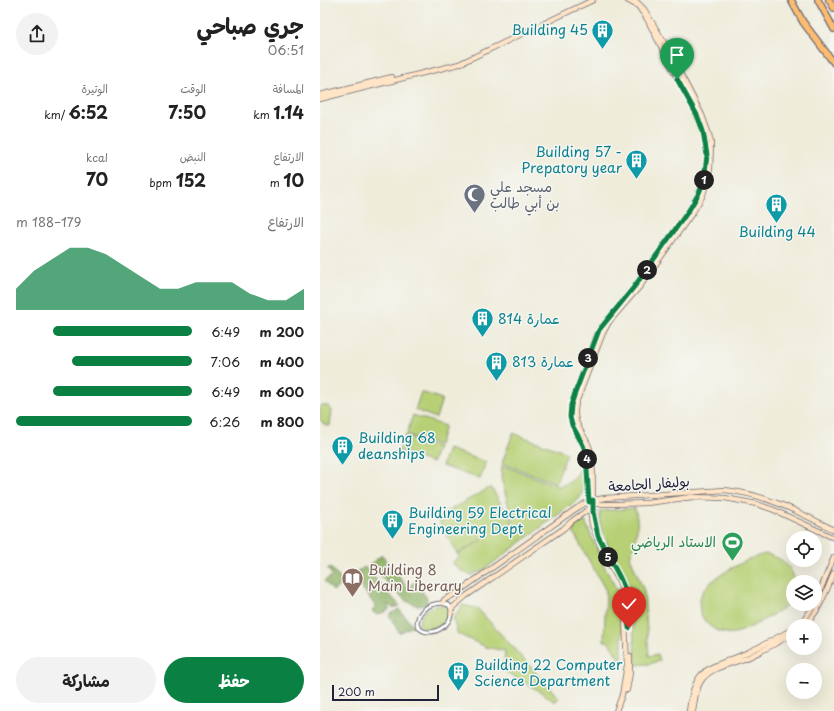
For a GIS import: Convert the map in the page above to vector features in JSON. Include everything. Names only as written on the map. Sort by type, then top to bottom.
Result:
[{"type":"highway","points":[[791,0],[803,22],[834,63]]},
{"type":"highway","points":[[817,0],[834,28]]},
{"type":"highway","points":[[829,0],[834,8]]},
{"type":"street","points":[[320,95],[462,60],[586,0]]},
{"type":"street","points":[[320,99],[458,64],[593,0]]},
{"type":"street","points":[[616,711],[622,695],[627,665],[624,596],[619,581],[596,538],[592,525],[586,454],[583,445],[572,425],[570,417],[571,405],[599,330],[634,287],[689,210],[701,188],[706,164],[705,138],[697,115],[647,19],[638,6],[627,0]]},
{"type":"street","points":[[620,711],[629,681],[631,666],[628,604],[626,592],[620,578],[598,536],[591,504],[593,487],[590,450],[576,422],[575,408],[603,333],[610,322],[641,285],[694,212],[703,195],[710,171],[711,144],[702,115],[649,17],[644,9],[635,0]]},
{"type":"street","points":[[724,498],[725,490]]},
{"type":"street","name":"بوليفار الجامعة","points":[[443,603],[444,600],[455,594],[501,560],[577,508],[605,498],[725,490],[748,493],[766,498],[834,530]]},
{"type":"street","name":"بوليفار الجامعة","points":[[451,614],[453,607],[460,600],[562,529],[591,504],[646,503],[692,498],[724,498],[774,510],[834,538]]},
{"type":"street","points":[[822,587],[834,557]]},
{"type":"street","points":[[501,560],[508,562],[507,568]]},
{"type":"street","points":[[810,619],[815,613],[834,572]]},
{"type":"street","points":[[443,603],[449,605],[451,609],[448,622],[437,630],[431,632],[426,632],[418,628],[417,621],[422,611],[431,605],[443,603]]},
{"type":"street","points":[[804,619],[810,611]]},
{"type":"street","points":[[688,711],[694,686],[699,676],[708,668],[748,653],[786,633]]},
{"type":"street","points":[[693,711],[697,688],[708,673],[749,657],[786,637]]},
{"type":"green space","points":[[421,392],[442,399],[436,418],[415,410]]},
{"type":"green space","points":[[320,405],[328,406],[332,410],[330,426],[325,425],[320,420]]},
{"type":"green space","points":[[413,415],[445,426],[439,445],[407,434]]},
{"type":"green space","points":[[513,433],[567,453],[556,483],[502,463]]},
{"type":"green space","points":[[405,435],[438,447],[432,463],[399,451]]},
{"type":"green space","points":[[448,449],[486,462],[480,479],[442,466]]},
{"type":"green space","points":[[583,462],[583,491],[579,499],[482,571],[471,575],[460,570],[452,563],[459,557],[458,554],[482,540],[457,554],[437,517],[491,487],[512,523],[513,522],[501,478],[502,465],[558,486],[571,481],[579,471]]},
{"type":"green space","points":[[635,508],[637,533],[630,557],[644,591],[649,656],[658,654],[660,660],[650,664],[636,665],[630,590],[609,548],[600,525],[600,511]]},
{"type":"green space","points":[[585,521],[604,566],[618,592],[622,613],[622,663],[608,641],[604,641],[606,591],[571,528]]},
{"type":"green space","points":[[765,554],[776,557],[786,564],[786,567],[789,567],[793,575],[786,575],[786,606],[756,624],[739,632],[730,633],[714,629],[703,618],[700,610],[699,602],[702,593],[712,581],[720,575],[749,559]]},
{"type":"green space","points":[[382,555],[407,587],[415,582],[427,598],[426,605],[418,606],[406,601],[369,565]]},
{"type":"green space","points":[[330,567],[344,583],[333,591],[324,581],[332,576],[328,568]]},
{"type":"green space","points":[[365,567],[400,606],[392,608],[388,604],[389,610],[377,615],[372,611],[376,607],[353,574]]},
{"type":"green space","points":[[440,605],[447,607],[450,612],[448,618],[437,627],[430,629],[424,628],[419,623],[423,613],[429,608]]},
{"type":"green space","points":[[462,605],[477,608],[559,698],[555,702],[493,664],[504,664],[505,651],[486,647],[458,634],[453,619]]},
{"type":"green space","points":[[399,609],[413,626],[399,633],[389,615]]},
{"type":"place","name":"Building 45","points":[[603,50]]},
{"type":"place","name":"Building 57 - Prepatory year","points":[[637,180]]},
{"type":"place","name":"مسجد علي بن أبي طالب","points":[[475,214]]},
{"type":"place","name":"Building 44","points":[[777,224]]},
{"type":"place","name":"عمارة 814","points":[[483,338]]},
{"type":"place","name":"عمارة 813","points":[[496,382]]},
{"type":"place","name":"Building 68 deanships","points":[[343,466]]},
{"type":"place","name":"Building 59 Electrical Engineering Dept","points":[[392,540]]},
{"type":"place","name":"الاستاد الرياضي","points":[[732,562]]},
{"type":"place","name":"Building 8 Main Liberary","points":[[353,598]]},
{"type":"place","name":"Building 22 Computer Science Department","points":[[459,692]]},
{"type":"route","points":[[629,628],[626,592],[598,536],[593,512],[593,500],[589,502],[586,450],[572,425],[570,410],[572,400],[599,330],[634,287],[689,210],[704,181],[707,155],[705,138],[697,115],[677,79]]}]
